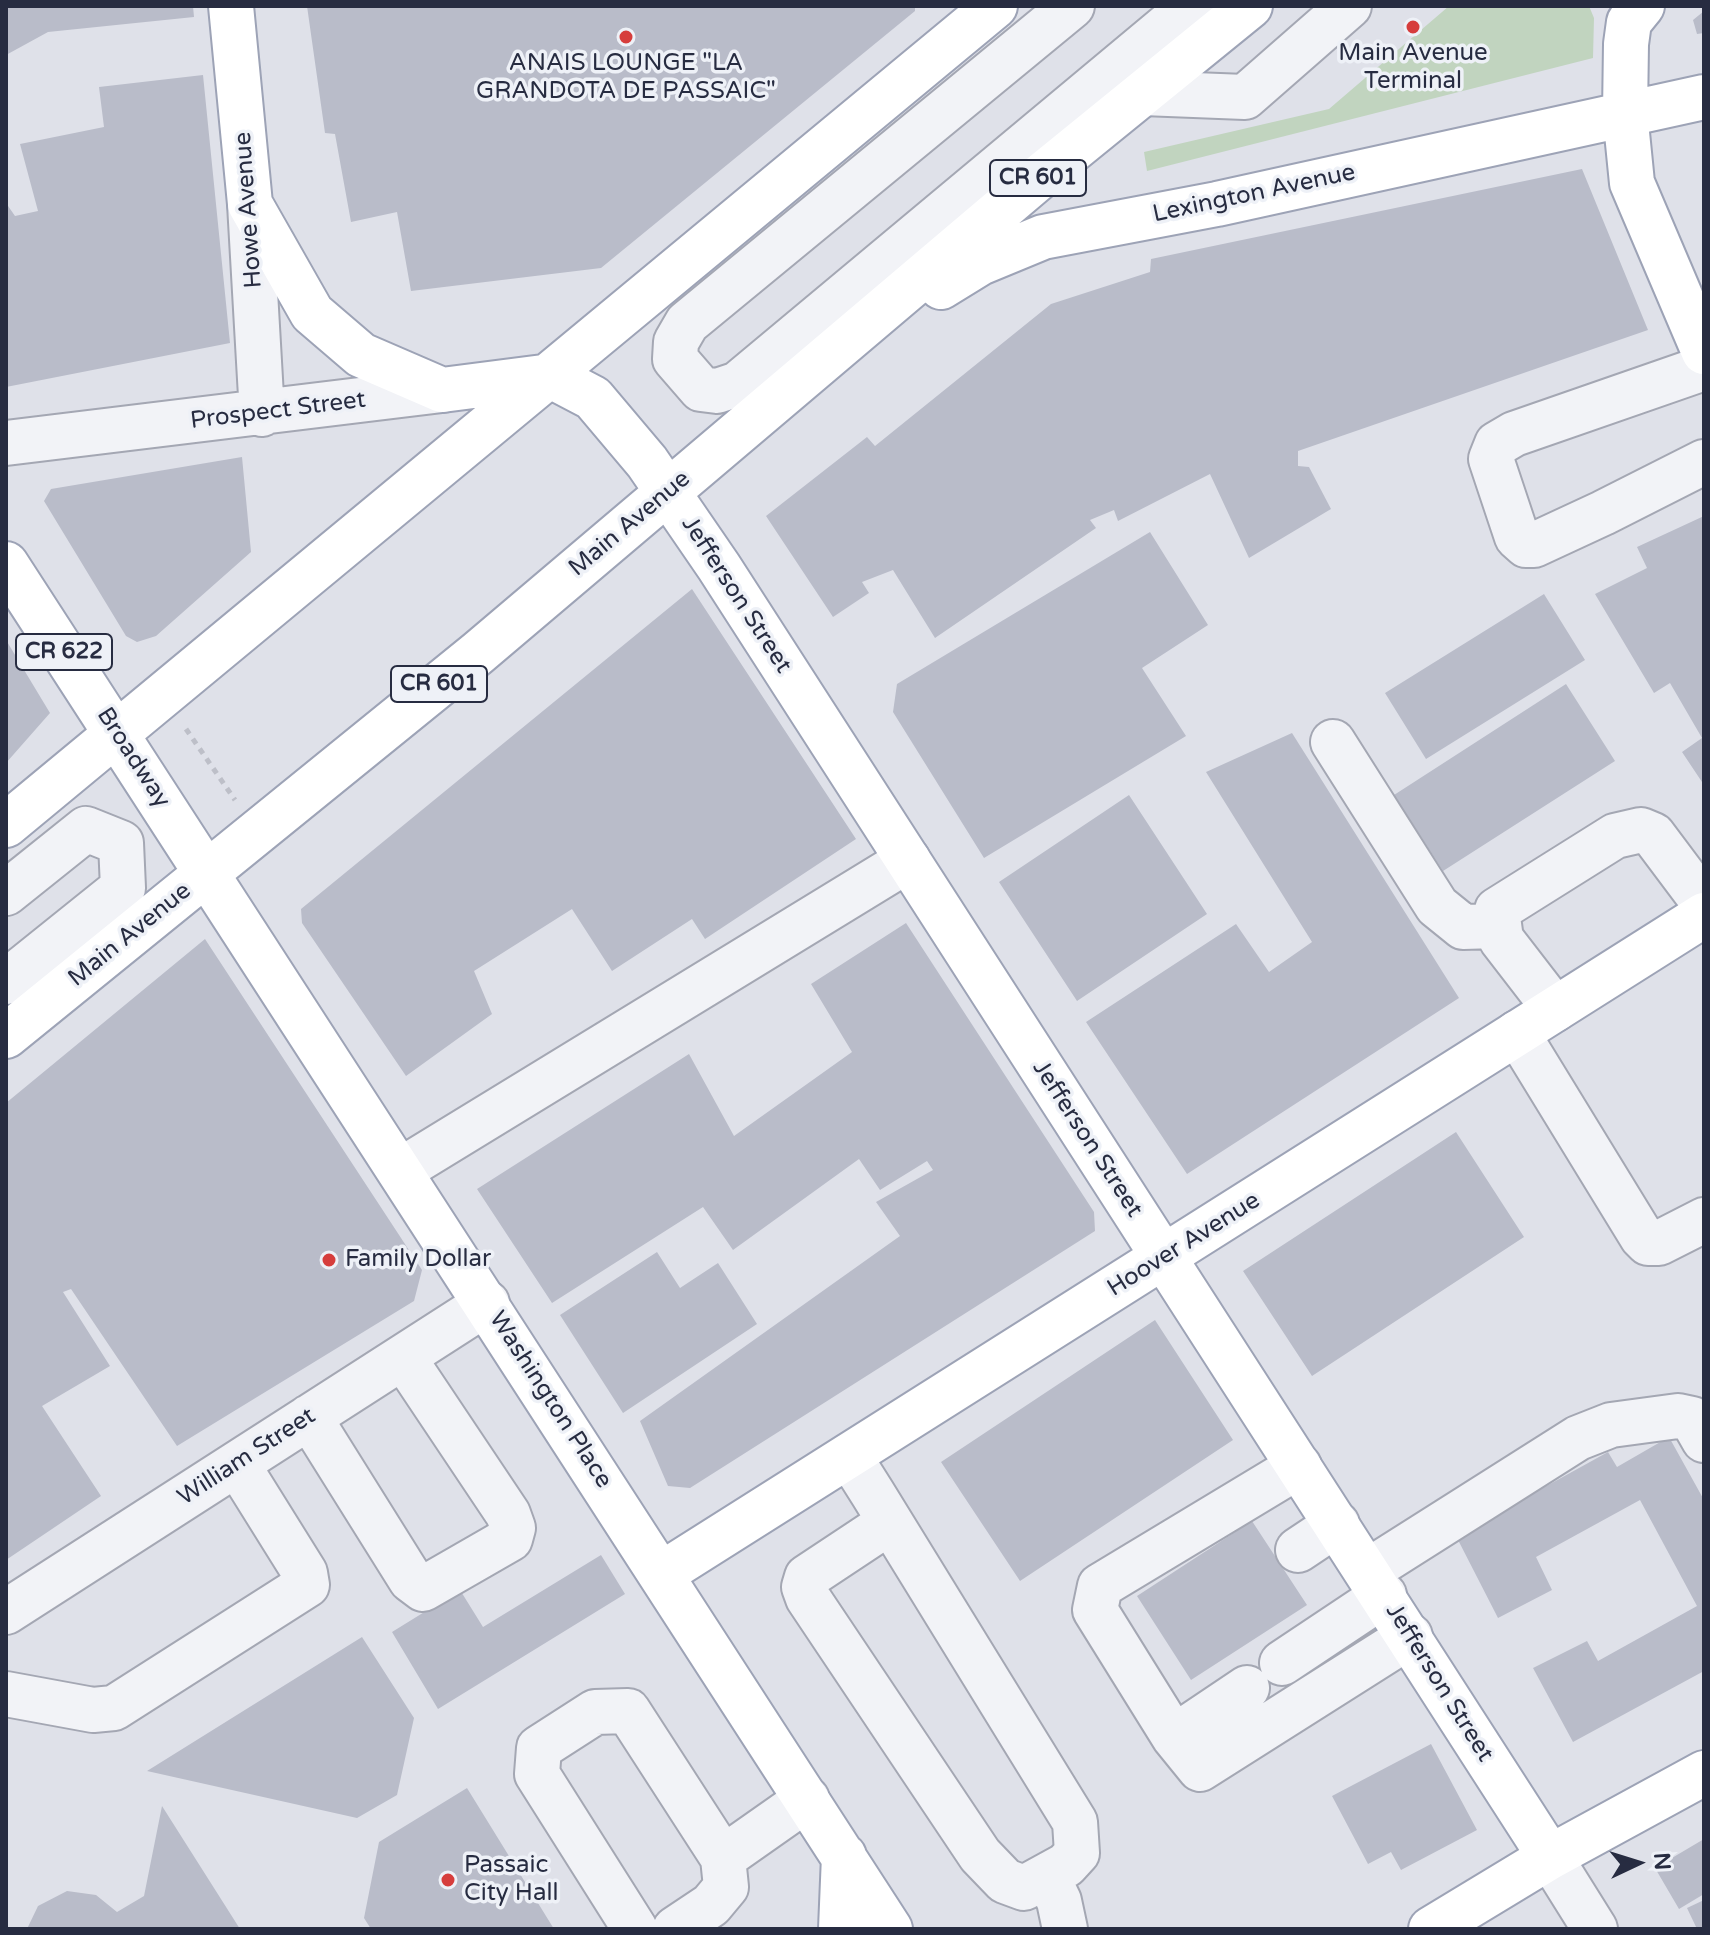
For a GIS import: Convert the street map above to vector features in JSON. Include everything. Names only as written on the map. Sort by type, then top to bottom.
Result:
[{"type":"main road","name":"Howe Avenue","points":[[231,6],[250,204]]},
{"type":"main road","points":[[8,823],[995,6]]},
{"type":"main road","name":"Main Avenue","points":[[6,1036],[98,934],[208,872],[478,653],[668,492],[773,379],[830,355],[1248,6]]},
{"type":"main road","points":[[1626,19],[1625,113],[1632,183],[1704,352]]},
{"type":"main road","name":"Lexington Avenue","points":[[830,355],[980,263],[1043,237],[1217,204],[1704,97]]},
{"type":"main road","points":[[250,204],[312,313],[361,355],[442,390]]},
{"type":"main road","name":"Prospect Street","points":[[442,390],[551,376]]},
{"type":"main road","name":"Jefferson Street","points":[[551,376],[593,398],[668,492],[1376,1583],[1550,1857]]},
{"type":"main road","name":"Broadway","points":[[6,564],[208,872]]},
{"type":"main road","name":"Washington Place","points":[[208,872],[890,1929]]},
{"type":"main road","name":"Hoover Avenue","points":[[663,1573],[1704,915]]},
{"type":"main road","points":[[1431,1929],[1550,1857],[1704,1773]]},
{"type":"main road","points":[[841,1929],[844,1856]]},
{"type":"street","points":[[1072,6],[687,323],[676,342],[675,359],[701,389],[717,391],[738,384],[773,379],[1191,6]]},
{"type":"street","points":[[1143,93],[1245,97],[1349,6]]},
{"type":"street","name":"Howe Avenue","points":[[250,204],[262,414]]},
{"type":"street","points":[[684,265],[715,299]]},
{"type":"street","points":[[1704,368],[1514,434],[1497,444],[1491,459],[1517,537],[1526,545],[1534,545],[1575,526],[1704,462]]},
{"type":"street","name":"Prospect Street","points":[[6,443],[442,390]]},
{"type":"street","points":[[1333,742],[1437,906],[1463,927],[1496,926]]},
{"type":"street","points":[[8,823],[42,864]]},
{"type":"street","points":[[6,893],[86,829],[121,843],[123,888],[98,934],[6,982]]},
{"type":"street","points":[[1555,1009],[1501,939],[1496,926],[1497,910],[1615,836],[1641,830],[1653,835],[1704,903]]},
{"type":"street","points":[[401,1170],[908,860]]},
{"type":"street","points":[[1517,1033],[1642,1237],[1648,1243],[1659,1243],[1704,1220]]},
{"type":"street","name":"William Street","points":[[6,1612],[487,1303]]},
{"type":"street","points":[[309,1417],[411,1580],[423,1589],[510,1539],[513,1528],[508,1514],[403,1357]]},
{"type":"street","points":[[1282,1663],[1376,1583],[1578,1438],[1611,1425],[1678,1416],[1692,1419],[1704,1440]]},
{"type":"street","points":[[849,1456],[890,1522],[1075,1822],[1077,1853],[1066,1865],[1024,1888],[1005,1881],[980,1855],[808,1598],[804,1587],[807,1577],[890,1522]]},
{"type":"street","points":[[6,1694],[93,1710],[114,1708],[307,1585],[305,1573],[237,1464]]},
{"type":"street","points":[[1299,1466],[1100,1586],[1095,1610],[1174,1737],[1200,1769],[1410,1636]]},
{"type":"street","points":[[1298,1550],[1337,1524]]},
{"type":"street","points":[[1174,1737],[1247,1688]]},
{"type":"street","points":[[635,1929],[537,1774],[539,1748],[595,1712],[628,1711],[723,1858],[726,1887],[711,1905],[675,1929]]},
{"type":"street","points":[[723,1858],[807,1799]]},
{"type":"street","name":"Jefferson Street","points":[[1550,1857],[1595,1929]]},
{"type":"street","points":[[1047,1876],[1059,1901],[1065,1929]]},
{"type":"path","points":[[181,722],[241,808]]},
{"type":"green space","points":[[1449,6],[1589,6],[1594,18],[1593,58],[1147,171],[1144,152],[1329,109]]},
{"type":"building","points":[[6,6],[193,6],[194,17],[48,32],[6,55]]},
{"type":"building","points":[[307,6],[915,6],[915,11],[601,268],[411,291],[397,212],[351,222],[335,134],[325,133]]},
{"type":"building","points":[[1704,11],[1704,33],[1697,34],[1693,20]]},
{"type":"building","points":[[203,75],[230,343],[6,387],[6,203],[15,216],[38,211],[20,144],[104,127],[99,87]]},
{"type":"building","points":[[1582,169],[1648,330],[1298,451],[1298,466],[1309,467],[1331,509],[1249,558],[1210,474],[1118,521],[1114,510],[1090,520],[1096,528],[935,638],[893,570],[862,582],[869,593],[833,617],[766,516],[867,437],[875,446],[1051,304],[1150,272],[1151,259]]},
{"type":"building","points":[[242,457],[251,552],[156,636],[137,642],[126,636],[44,501],[51,489]]},
{"type":"building","points":[[1704,516],[1704,785],[1682,752],[1702,738],[1670,683],[1654,693],[1595,594],[1647,568],[1637,547]]},
{"type":"building","points":[[1150,532],[1208,625],[1142,668],[1186,736],[984,858],[893,712],[897,684]]},
{"type":"building","points":[[692,589],[856,839],[705,939],[692,919],[612,971],[572,909],[474,971],[492,1014],[406,1076],[302,923],[301,909]]},
{"type":"building","points":[[1544,594],[1585,660],[1426,759],[1385,693]]},
{"type":"building","points":[[6,640],[50,713],[6,763]]},
{"type":"building","points":[[1566,684],[1615,761],[1443,871],[1394,795]]},
{"type":"building","points":[[1292,733],[1459,998],[1187,1174],[1086,1022],[1236,924],[1269,972],[1312,942],[1206,772]]},
{"type":"building","points":[[1129,795],[1207,914],[1077,1001],[999,882]]},
{"type":"building","points":[[906,923],[1094,1212],[1095,1231],[690,1488],[668,1486],[640,1421],[900,1236],[876,1202],[933,1170],[927,1161],[880,1190],[859,1159],[733,1250],[703,1207],[552,1303],[477,1189],[689,1054],[734,1136],[852,1052],[811,984]]},
{"type":"building","points":[[205,939],[422,1270],[414,1301],[177,1446],[71,1289],[63,1292],[110,1366],[42,1406],[101,1496],[6,1560],[6,1103]]},
{"type":"building","points":[[1456,1132],[1524,1237],[1312,1376],[1243,1271]]},
{"type":"building","points":[[657,1252],[680,1288],[718,1263],[757,1324],[623,1413],[560,1315]]},
{"type":"building","points":[[1155,1320],[1233,1440],[1020,1581],[941,1462]]},
{"type":"building","points":[[1669,1437],[1704,1500],[1704,1671],[1573,1742],[1533,1668],[1587,1641],[1598,1661],[1697,1606],[1640,1500],[1536,1557],[1552,1590],[1498,1618],[1456,1536],[1608,1452],[1617,1467]]},
{"type":"building","points":[[1252,1521],[1307,1605],[1191,1680],[1137,1596]]},
{"type":"building","points":[[601,1555],[625,1594],[438,1709],[392,1632],[460,1590],[483,1627]]},
{"type":"building","points":[[362,1637],[414,1718],[397,1795],[357,1818],[147,1771]]},
{"type":"building","points":[[1431,1744],[1477,1830],[1401,1870],[1391,1852],[1368,1864],[1332,1796]]},
{"type":"building","name":"Passaic City Hall","points":[[467,1788],[554,1929],[371,1929],[364,1918],[379,1842]]},
{"type":"building","points":[[162,1806],[240,1929],[27,1929],[38,1906],[67,1891],[96,1895],[117,1912],[144,1896]]},
{"type":"building","points":[[1704,1839],[1704,1894],[1679,1909],[1655,1868]]},
{"type":"building","points":[[1704,1900],[1704,1929],[1697,1929],[1687,1908]]},
{"type":"place","name":"Main Avenue Terminal","points":[[1413,27]]},
{"type":"place","name":"ANAIS LOUNGE \"LA GRANDOTA DE PASSAIC\"","points":[[626,37]]},
{"type":"place","name":"Family Dollar","points":[[329,1260]]},
{"type":"place","name":"Passaic City Hall","points":[[448,1880]]}]
